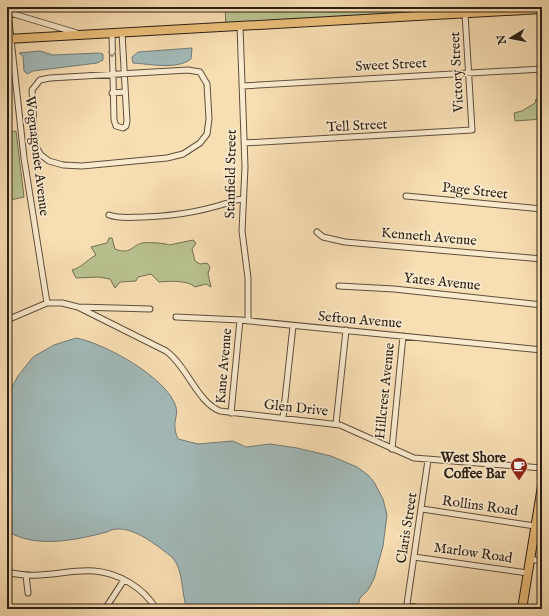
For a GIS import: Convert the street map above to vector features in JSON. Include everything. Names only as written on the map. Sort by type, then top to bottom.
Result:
[{"type":"main road","points":[[9,39],[542,9]]},
{"type":"main road","points":[[522,609],[542,486]]},
{"type":"street","points":[[7,12],[50,24],[80,35]]},
{"type":"street","name":"Woguagonet Avenue","points":[[7,12],[24,158],[47,303]]},
{"type":"street","name":"Victory Street","points":[[465,13],[472,130]]},
{"type":"street","name":"Stanfield Street","points":[[240,26],[244,143],[242,231],[248,278],[248,322]]},
{"type":"street","points":[[112,34],[112,93],[116,126],[123,128],[126,126],[127,121],[123,73],[122,33]]},
{"type":"street","name":"Sweet Street","points":[[242,86],[542,68]]},
{"type":"street","points":[[188,70],[200,72],[206,80],[207,92],[209,127],[204,138],[189,150],[167,158],[82,166],[63,165],[46,160],[38,150],[34,138],[31,96],[35,84],[50,78],[123,73],[188,70]]},
{"type":"street","points":[[112,93],[125,92]]},
{"type":"street","name":"Tell Street","points":[[244,143],[472,130]]},
{"type":"street","name":"Page Street","points":[[406,196],[542,210]]},
{"type":"street","points":[[109,215],[127,218],[185,215],[210,209],[243,198]]},
{"type":"street","name":"Kenneth Avenue","points":[[317,232],[323,237],[345,242],[542,259]]},
{"type":"street","name":"Yates Avenue","points":[[339,286],[542,305]]},
{"type":"street","points":[[7,320],[47,303],[62,303],[78,307],[150,309]]},
{"type":"street","name":"Glen Drive","points":[[78,307],[166,351],[177,360],[210,406],[220,411],[336,424],[349,428],[414,458],[542,468]]},
{"type":"street","name":"Sefton Avenue","points":[[176,317],[240,320],[542,350]]},
{"type":"street","name":"Kane Avenue","points":[[231,413],[240,320]]},
{"type":"street","points":[[283,418],[293,326]]},
{"type":"street","points":[[336,424],[346,330]]},
{"type":"street","name":"Hillcrest Avenue","points":[[392,448],[403,336]]},
{"type":"street","name":"Claris Street","points":[[428,460],[422,509],[407,599],[408,606],[428,609]]},
{"type":"street","name":"Rollins Road","points":[[422,509],[536,526]]},
{"type":"street","name":"Marlow Road","points":[[414,557],[528,573]]},
{"type":"street","points":[[530,560],[542,560]]},
{"type":"street","points":[[7,572],[26,575],[91,570],[107,572],[124,580],[145,594],[156,609]]},
{"type":"street","points":[[26,575],[28,593]]},
{"type":"street","points":[[105,609],[124,580]]},
{"type":"green space","points":[[225,7],[534,7],[226,27]]},
{"type":"green space","points":[[542,98],[542,119],[515,121],[514,113],[522,111],[535,103],[536,99]]},
{"type":"green space","points":[[16,131],[24,197],[10,200],[7,203],[7,132]]},
{"type":"green space","points":[[109,238],[112,238],[115,249],[120,251],[128,251],[142,243],[169,245],[193,240],[196,243],[192,249],[195,261],[200,264],[207,263],[210,267],[208,274],[211,287],[206,284],[195,287],[183,282],[159,282],[151,274],[138,277],[136,281],[120,282],[115,288],[110,279],[99,277],[76,278],[72,270],[78,268],[96,255],[91,247],[107,243]]},
{"type":"water","points":[[192,48],[191,59],[178,64],[163,66],[133,63],[132,57],[138,52]]},
{"type":"water","points":[[40,51],[53,55],[99,53],[103,54],[103,60],[97,63],[33,71],[27,74],[24,71],[23,56],[19,53]]},
{"type":"water","points":[[76,338],[88,341],[118,354],[148,374],[161,385],[171,396],[176,407],[177,412],[175,429],[178,439],[198,444],[233,441],[246,447],[270,444],[297,448],[331,456],[357,467],[368,475],[374,482],[383,499],[387,515],[383,546],[374,579],[368,590],[360,598],[357,609],[187,609],[181,576],[177,564],[173,558],[151,541],[133,532],[124,529],[115,529],[82,538],[43,541],[18,537],[7,531],[7,396],[18,376],[33,357],[54,345]]},
{"type":"place","name":"West Shore Coffee Bar","points":[[519,481]]}]
